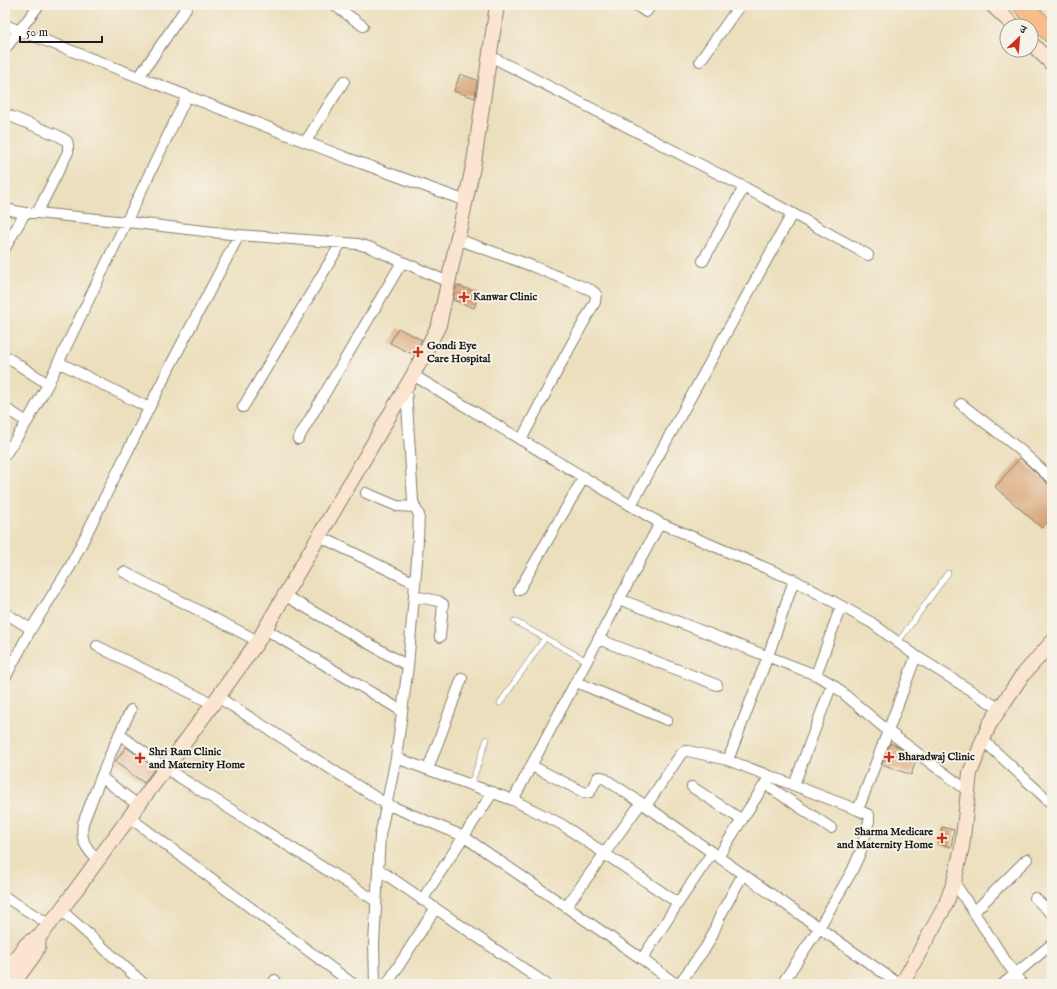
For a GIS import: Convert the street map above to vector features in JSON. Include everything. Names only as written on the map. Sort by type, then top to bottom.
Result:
[{"type":"highway","points":[[1022,5],[1052,34]]},
{"type":"street","points":[[5,48],[39,5]]},
{"type":"street","points":[[139,77],[188,5]]},
{"type":"street","points":[[334,5],[363,26]]},
{"type":"street","points":[[5,974],[23,948],[29,942],[39,937],[61,910],[258,641],[406,388],[439,325],[474,162],[498,5]]},
{"type":"street","points":[[636,5],[646,12],[651,5]]},
{"type":"street","points":[[700,61],[740,5]]},
{"type":"street","points":[[992,5],[1006,18]]},
{"type":"street","points":[[5,25],[347,158],[466,200]]},
{"type":"street","points":[[1039,51],[1052,64]]},
{"type":"street","points":[[490,56],[744,187],[868,255]]},
{"type":"street","points":[[306,141],[344,81]]},
{"type":"street","points":[[5,456],[27,422],[48,384],[188,96]]},
{"type":"street","points":[[5,114],[60,136],[67,141],[68,152],[37,214]]},
{"type":"street","points":[[703,261],[744,187]]},
{"type":"street","points":[[5,209],[25,214],[127,222],[239,235],[354,243],[363,245],[448,282]]},
{"type":"street","points":[[5,248],[25,214]]},
{"type":"street","points":[[631,505],[792,214]]},
{"type":"street","points":[[5,678],[31,629],[70,567],[149,408],[239,235]]},
{"type":"street","points":[[457,240],[532,266],[591,290],[596,294],[595,302],[564,358],[522,440]]},
{"type":"street","points":[[243,406],[341,243]]},
{"type":"street","points":[[298,439],[402,262]]},
{"type":"street","points":[[5,356],[48,384]]},
{"type":"street","points":[[58,362],[149,408]]},
{"type":"street","points":[[413,375],[660,523],[794,580],[872,623],[916,656],[1000,709]]},
{"type":"street","points":[[376,984],[374,944],[380,836],[396,758],[408,666],[419,515],[413,501],[406,388]]},
{"type":"street","points":[[961,404],[1018,448],[1052,479]]},
{"type":"street","points":[[5,408],[27,422]]},
{"type":"street","points":[[519,590],[584,477]]},
{"type":"street","points":[[366,493],[397,506],[415,507]]},
{"type":"street","points":[[514,800],[660,523]]},
{"type":"street","points":[[319,536],[415,584]]},
{"type":"street","points":[[124,572],[258,641]]},
{"type":"street","points":[[728,760],[768,656],[794,580]]},
{"type":"street","points":[[284,595],[408,666]]},
{"type":"street","points":[[414,596],[438,601],[443,604],[440,637]]},
{"type":"street","points":[[619,600],[816,675],[832,684],[888,731],[968,791]]},
{"type":"street","points":[[816,675],[841,606]]},
{"type":"street","points":[[5,614],[31,629]]},
{"type":"street","points":[[265,628],[402,711]]},
{"type":"street","points":[[598,639],[717,685]]},
{"type":"street","points":[[902,984],[944,906],[954,882],[962,847],[970,773],[989,726],[1021,677],[1052,642]]},
{"type":"street","points":[[97,646],[215,701],[386,804],[464,836],[677,984],[706,947],[720,916],[743,874]]},
{"type":"street","points":[[858,810],[916,656]]},
{"type":"street","points":[[428,769],[462,678]]},
{"type":"street","points":[[576,682],[667,720]]},
{"type":"street","points":[[794,785],[832,684]]},
{"type":"street","points":[[97,860],[87,848],[83,840],[81,832],[83,823],[119,734],[131,710]]},
{"type":"street","points":[[119,734],[166,768],[376,901]]},
{"type":"street","points":[[983,740],[1052,804]]},
{"type":"street","points":[[566,907],[678,757],[685,751],[728,760],[768,780],[830,828]]},
{"type":"street","points":[[396,758],[514,800],[562,824],[678,903]]},
{"type":"street","points":[[532,766],[585,793],[590,792],[598,778],[602,777],[643,804],[899,984]]},
{"type":"street","points":[[101,777],[138,805]]},
{"type":"street","points":[[768,780],[794,785],[869,815],[861,851],[852,871],[819,928],[782,984]]},
{"type":"street","points":[[642,959],[678,903],[742,820],[768,780]]},
{"type":"street","points":[[692,787],[742,820]]},
{"type":"street","points":[[422,900],[493,792]]},
{"type":"street","points":[[129,817],[353,984]]},
{"type":"street","points":[[974,912],[1027,859]]},
{"type":"street","points":[[378,870],[546,984]]},
{"type":"street","points":[[954,882],[1022,984]]},
{"type":"street","points":[[5,897],[49,924]]},
{"type":"street","points":[[1035,898],[1052,914]]},
{"type":"street","points":[[387,984],[435,909]]},
{"type":"street","points":[[61,910],[144,984]]},
{"type":"street","points":[[13,984],[34,955],[38,947],[39,937]]},
{"type":"street","points":[[1003,984],[1052,944]]},
{"type":"lane","points":[[898,642],[948,573]]},
{"type":"lane","points":[[514,621],[587,661]]},
{"type":"lane","points":[[500,703],[545,638]]},
{"type":"lane","points":[[471,784],[487,740]]},
{"type":"building","points":[[460,74],[477,80],[475,98],[454,91]]},
{"type":"building","points":[[457,285],[479,293],[474,308],[453,300]]},
{"type":"building","points":[[398,328],[422,340],[414,355],[390,343]]},
{"type":"building","points":[[1020,458],[1048,484],[1052,485],[1052,517],[1042,528],[995,487]]},
{"type":"building","points":[[890,743],[897,746],[916,760],[911,775],[882,764]]},
{"type":"building","points":[[126,747],[155,768],[144,783],[115,762]]},
{"type":"building","points":[[942,827],[954,830],[951,847],[939,844]]},
{"type":"place","name":"Kanwar Clinic","points":[[464,297]]},
{"type":"place","name":"Gondi Eye Care Hospital","points":[[418,352]]},
{"type":"place","name":"Bharadwaj Clinic","points":[[889,757]]},
{"type":"place","name":"Shri Ram Clinic and Maternity Home","points":[[140,758]]},
{"type":"place","name":"Sharma Medicare and Maternity Home","points":[[942,838]]}]
